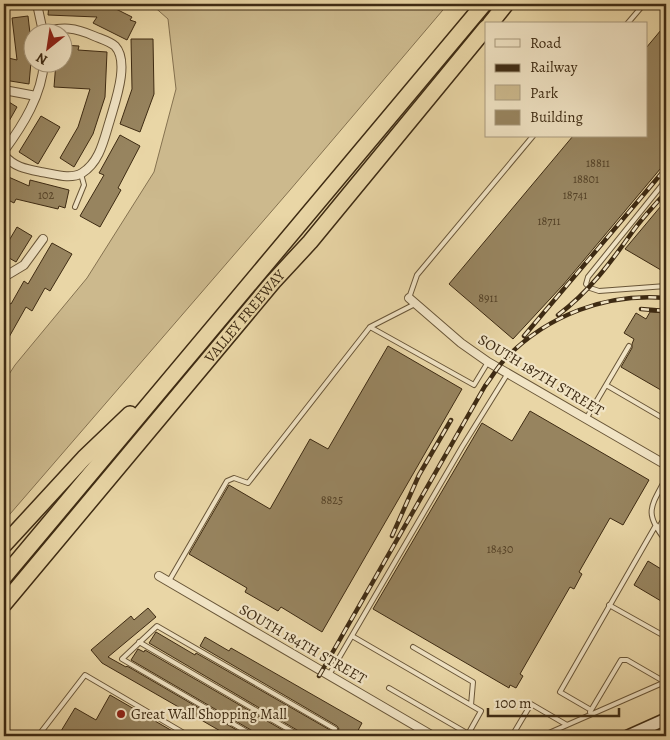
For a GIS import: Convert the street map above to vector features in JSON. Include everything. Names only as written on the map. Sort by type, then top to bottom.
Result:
[{"type":"highway","name":"VALLEY FREEWAY","points":[[4,566],[474,4]]},
{"type":"highway","points":[[4,577],[484,4]]},
{"type":"highway","points":[[492,22],[506,4]]},
{"type":"highway","name":"VALLEY FREEWAY","points":[[4,604],[267,290],[310,242],[485,29]]},
{"type":"highway","points":[[4,545],[84,458],[131,413]]},
{"type":"main road","points":[[628,736],[666,719]]},
{"type":"street","points":[[37,4],[41,22]]},
{"type":"street","points":[[4,155],[9,162],[24,169],[69,177],[81,174],[92,164],[103,144],[121,78],[120,56],[117,48],[107,41],[81,30],[72,29]]},
{"type":"street","points":[[4,151],[27,115],[36,96],[44,72]]},
{"type":"street","points":[[4,90],[36,96]]},
{"type":"street","points":[[4,277],[24,265],[43,238]]},
{"type":"street","name":"SOUTH 187TH STREET","points":[[408,298],[461,343],[488,362],[666,463]]},
{"type":"street","name":"SOUTH 184TH STREET","points":[[159,576],[433,736]]},
{"type":"lane","points":[[629,22],[644,4]]},
{"type":"lane","points":[[408,298],[417,275],[531,138]]},
{"type":"lane","points":[[75,207],[84,185],[81,174]]},
{"type":"lane","points":[[666,180],[588,277],[586,284],[590,288],[599,291],[666,286]]},
{"type":"lane","points":[[169,582],[227,480],[234,478],[248,483],[370,327],[415,304]]},
{"type":"lane","points":[[370,327],[474,385],[488,362]]},
{"type":"lane","points":[[586,418],[629,346]]},
{"type":"lane","points":[[329,675],[462,447],[508,373]]},
{"type":"lane","points":[[606,385],[666,420]]},
{"type":"lane","points":[[666,478],[650,510],[652,519],[666,541]]},
{"type":"lane","points":[[661,488],[666,491]]},
{"type":"lane","points":[[591,710],[560,692],[609,605],[666,515]]},
{"type":"lane","points":[[609,605],[666,637]]},
{"type":"lane","points":[[254,736],[122,660],[156,626],[335,729],[331,736]]},
{"type":"lane","points":[[352,636],[481,711],[469,736],[388,688]]},
{"type":"lane","points":[[139,642],[300,736]]},
{"type":"lane","points":[[413,647],[473,682],[471,705]]},
{"type":"lane","points":[[588,716],[621,660],[627,660],[666,682]]},
{"type":"lane","points":[[38,736],[85,675],[189,736]]},
{"type":"lane","points":[[542,736],[666,682]]},
{"type":"lane","points":[[512,736],[531,704],[566,725]]},
{"type":"green space","points":[[151,4],[448,4],[4,521],[4,382],[15,365],[87,278],[154,172],[176,89],[168,19]]},
{"type":"building","points":[[49,4],[94,4],[103,8],[106,4],[132,17],[130,20],[136,22],[127,40],[93,23],[97,17],[48,15]]},
{"type":"building","points":[[28,16],[29,22],[22,22],[22,72],[30,72],[29,84],[4,80],[4,57],[17,60],[12,18]]},
{"type":"building","points":[[666,24],[666,162],[563,285],[513,339],[449,284],[571,138],[648,138],[648,46]]},
{"type":"building","points":[[131,39],[153,39],[154,94],[140,132],[120,124],[132,89]]},
{"type":"building","points":[[72,46],[79,46],[78,50],[107,52],[105,97],[93,134],[74,167],[60,158],[78,127],[90,89],[54,87],[55,72],[72,72]]},
{"type":"building","points":[[4,99],[17,107],[4,130]]},
{"type":"building","points":[[41,116],[60,127],[38,164],[19,152]]},
{"type":"building","points":[[120,135],[140,146],[118,188],[121,190],[100,227],[80,216],[104,175],[99,173]]},
{"type":"building","points":[[4,175],[29,186],[30,180],[69,190],[65,208],[59,206],[58,209],[16,199],[14,203],[4,198]]},
{"type":"building","points":[[666,200],[666,273],[625,249]]},
{"type":"building","points":[[17,227],[32,236],[16,262],[4,255],[4,249]]},
{"type":"building","points":[[52,243],[72,254],[50,291],[45,288],[32,311],[26,307],[4,346],[4,300],[11,304],[24,281],[28,284]]},
{"type":"building","points":[[650,312],[666,313],[666,393],[621,367],[632,348],[634,339],[624,333],[636,313],[646,319]]},
{"type":"building","points":[[388,346],[462,389],[322,632],[281,607],[278,611],[245,592],[247,588],[189,554],[229,485],[270,509],[310,439],[328,449]]},
{"type":"building","points":[[530,411],[649,480],[623,525],[610,518],[579,572],[582,574],[574,589],[570,587],[520,674],[523,676],[516,688],[510,685],[509,688],[373,609],[482,423],[512,441]]},
{"type":"building","points":[[648,561],[666,572],[666,604],[634,585]]},
{"type":"building","points":[[148,608],[156,617],[108,657],[127,666],[247,736],[229,736],[102,663],[91,650],[131,616],[134,620]]},
{"type":"building","points":[[156,632],[330,730],[327,736],[304,736],[302,733],[149,643]]},
{"type":"building","points":[[205,637],[229,651],[231,648],[362,723],[355,736],[335,736],[339,729],[337,726],[200,646]]},
{"type":"building","points":[[138,649],[144,652],[145,650],[293,736],[258,736],[256,733],[131,660]]},
{"type":"building","name":"Great Wall Shopping Mall","points":[[110,695],[181,736],[58,736],[75,708],[96,720]]},
{"type":"railway","points":[[524,336],[666,168]]},
{"type":"railway","points":[[558,315],[580,297],[599,276],[666,192]]},
{"type":"railway","points":[[319,676],[485,386],[503,361],[522,343],[540,330],[579,310],[600,303],[622,299],[666,298]]},
{"type":"railway","points":[[641,309],[666,311]]},
{"type":"railway","points":[[392,536],[419,475],[451,420]]},
{"type":"place","name":"Great Wall Shopping Mall","points":[[121,714]]}]
